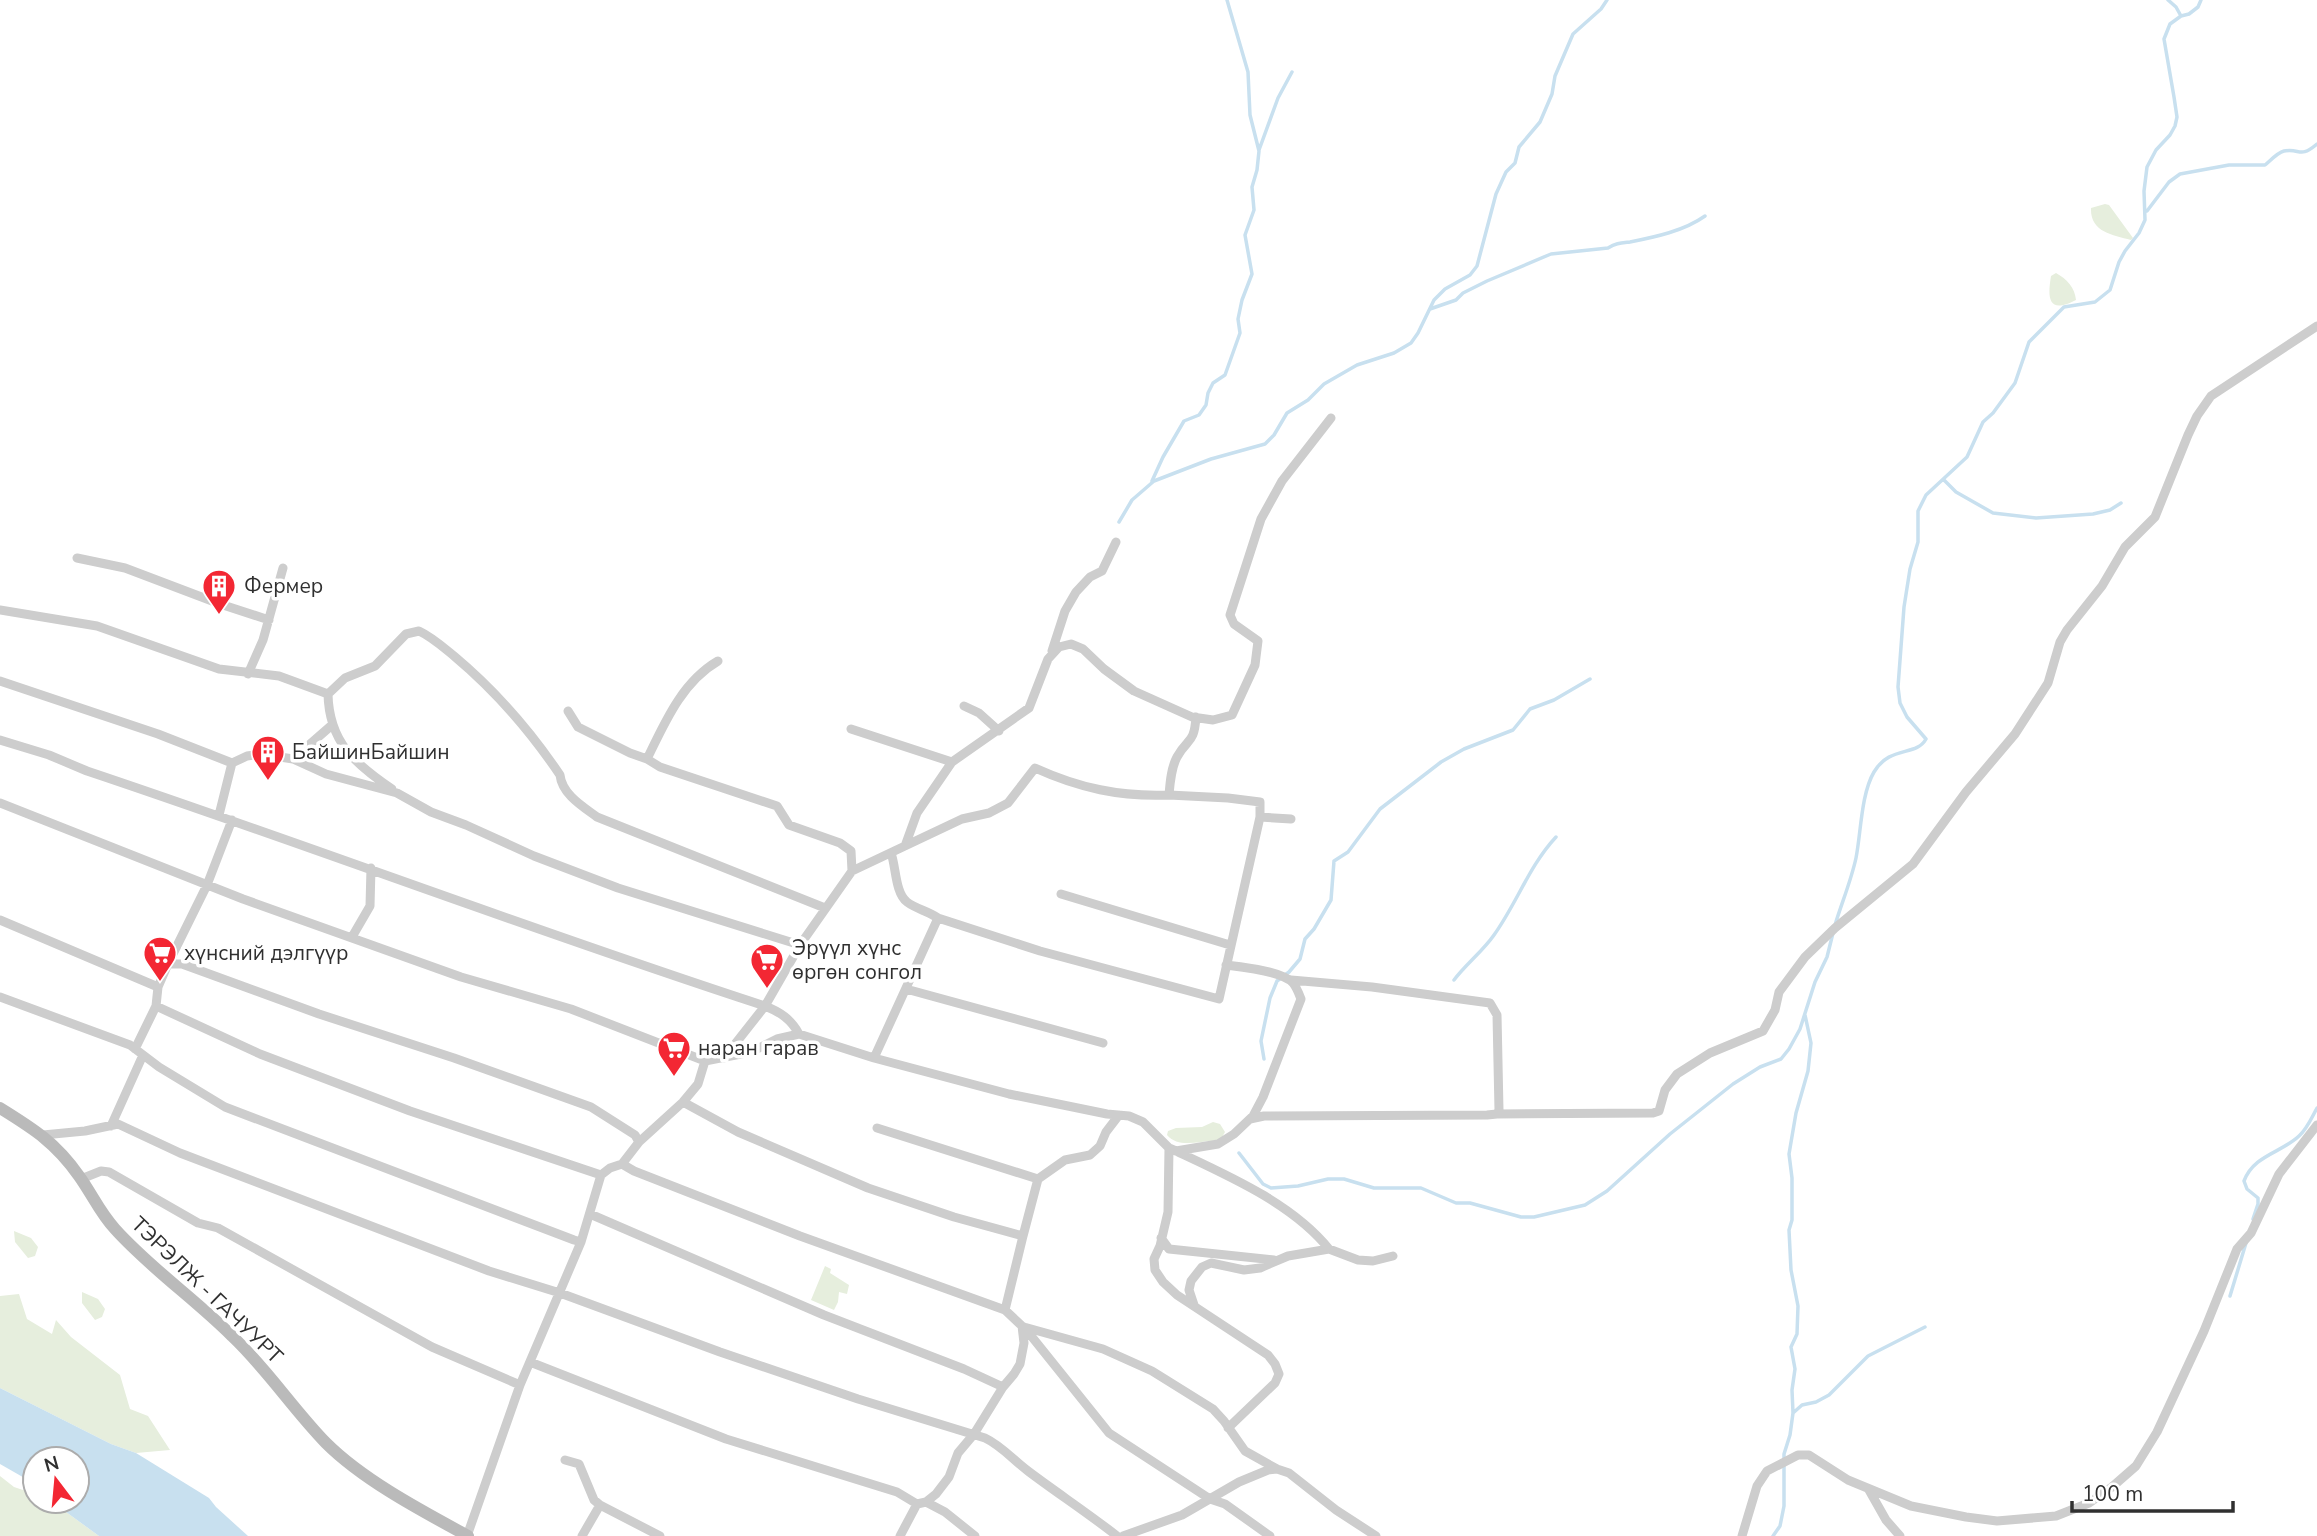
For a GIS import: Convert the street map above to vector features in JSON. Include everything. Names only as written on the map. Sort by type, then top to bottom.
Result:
[{"type":"main road","name":"ТЭРЭЛЖ - ГАЧУУРТ","points":[[0,1108],[43,1135],[81,1179],[95,1205],[116,1230],[252,1355],[301,1416],[342,1458],[412,1505],[467,1536]]},
{"type":"street","points":[[1249,1119],[1264,1116],[1619,1114],[1659,1111],[1665,1090],[1677,1074],[1710,1054],[1763,1031],[1775,1010],[1779,992],[1805,957],[1835,928],[1913,864],[1966,792],[2015,734],[2048,682],[2060,642],[2067,630],[2102,586],[2125,547],[2155,517],[2188,435],[2211,396],[2317,326]]},
{"type":"street","points":[[1048,659],[1059,647],[1071,644],[1083,649],[1134,691],[1196,718],[1213,720],[1232,715],[1255,665],[1258,641],[1234,624],[1230,615],[1261,519],[1282,481],[1331,418]]},
{"type":"street","points":[[905,846],[917,813],[952,762],[1029,708],[1058,637],[1065,611],[1076,592],[1090,577],[1102,571],[1116,542]]},
{"type":"street","points":[[77,558],[125,568],[269,620]]},
{"type":"street","points":[[248,674],[263,640],[283,568]]},
{"type":"street","points":[[0,610],[97,626],[219,669],[279,676],[328,694]]},
{"type":"street","points":[[328,694],[345,678],[375,666],[406,634],[419,631],[434,639],[477,675],[515,713],[560,775],[561,784],[597,817],[825,908]]},
{"type":"street","points":[[648,759],[674,704],[704,669],[718,661]]},
{"type":"street","points":[[0,681],[158,734],[232,763],[247,756],[261,754],[293,759],[326,774],[397,793]]},
{"type":"street","points":[[328,694],[332,725],[347,754],[397,793],[431,812],[618,888],[800,945]]},
{"type":"street","points":[[964,706],[979,713],[999,730]]},
{"type":"street","points":[[568,712],[578,727],[630,753],[777,806],[789,825],[840,843],[851,851],[852,871]]},
{"type":"street","points":[[1169,796],[1174,766],[1178,755],[1191,741],[1196,718]]},
{"type":"street","points":[[293,759],[332,725]]},
{"type":"street","points":[[851,729],[952,762]]},
{"type":"street","points":[[0,740],[371,868],[612,956],[765,1006],[781,1013],[799,1034]]},
{"type":"street","points":[[219,815],[232,763]]},
{"type":"street","points":[[724,1058],[765,1006],[800,945],[852,871],[962,819],[989,813],[1008,803],[1035,768],[1088,789],[1143,796],[1228,798],[1260,802],[1260,817],[1219,999],[1040,951],[938,918],[907,902],[902,896],[891,853]]},
{"type":"street","points":[[0,803],[207,885],[461,977],[571,1009],[705,1061],[751,1052],[777,1039],[799,1034],[874,1058],[1009,1094],[1129,1116],[1143,1122],[1172,1149],[1241,1181],[1311,1231],[1329,1249],[1358,1260],[1373,1261],[1393,1256]]},
{"type":"street","points":[[1260,817],[1291,819]]},
{"type":"street","points":[[111,1126],[156,1006],[158,987],[207,885],[232,820]]},
{"type":"street","points":[[352,937],[370,906],[371,868]]},
{"type":"street","points":[[1062,894],[1230,945]]},
{"type":"street","points":[[874,1058],[938,918]]},
{"type":"street","points":[[0,920],[158,987]]},
{"type":"street","points":[[168,964],[183,964],[319,1014],[591,1107],[635,1135],[639,1142]]},
{"type":"street","points":[[1226,965],[1291,980],[1372,987],[1490,1003],[1497,1015],[1497,1114]]},
{"type":"street","points":[[1172,1149],[1218,1144],[1234,1134],[1249,1119],[1263,1097],[1301,999],[1291,980]]},
{"type":"street","points":[[906,989],[1103,1043]]},
{"type":"street","points":[[0,997],[130,1045],[225,1107],[582,1242]]},
{"type":"street","points":[[156,1006],[260,1054],[410,1111],[601,1175]]},
{"type":"street","points":[[467,1536],[520,1385],[582,1242],[601,1175],[622,1164],[639,1142],[682,1102],[698,1084],[705,1061]]},
{"type":"street","points":[[682,1102],[738,1132],[869,1188],[1023,1237]]},
{"type":"street","points":[[1005,1310],[1038,1179],[1065,1160],[1090,1155],[1100,1146],[1106,1132],[1119,1115]]},
{"type":"street","points":[[43,1135],[85,1131],[118,1124],[180,1153],[489,1271],[561,1293],[720,1352],[858,1399],[974,1434],[995,1443],[1025,1469],[1087,1511],[1117,1536]]},
{"type":"street","points":[[1742,1536],[1757,1486],[1767,1471],[1798,1455],[1815,1458],[1848,1480],[1911,1506],[1997,1521],[2056,1516],[2089,1503],[2112,1487],[2136,1466],[2157,1432],[2204,1331],[2237,1249],[2251,1233],[2279,1174],[2317,1125]]},
{"type":"street","points":[[877,1128],[1038,1179]]},
{"type":"street","points":[[1172,1149],[1167,1212],[1154,1259],[1155,1270],[1177,1295],[1268,1355],[1279,1374],[1275,1383],[1228,1428]]},
{"type":"street","points":[[622,1164],[800,1236],[1005,1310],[1022,1326],[1109,1433],[1210,1499],[1225,1504],[1270,1536]]},
{"type":"street","points":[[81,1179],[101,1171],[109,1172],[198,1223],[218,1228],[432,1348],[520,1385]]},
{"type":"street","points":[[590,1214],[824,1315],[964,1369],[1003,1387]]},
{"type":"street","points":[[1161,1238],[1169,1249],[1276,1261]]},
{"type":"street","points":[[1194,1305],[1189,1290],[1191,1281],[1202,1267],[1211,1262],[1244,1270],[1260,1268],[1309,1251],[1329,1249]]},
{"type":"street","points":[[900,1536],[922,1503],[936,1494],[949,1477],[958,1453],[974,1434],[1020,1364],[1024,1343],[1022,1326]]},
{"type":"street","points":[[1022,1326],[1103,1349],[1152,1371],[1213,1409],[1245,1451],[1289,1473],[1336,1510],[1376,1536]]},
{"type":"street","points":[[530,1362],[726,1439],[897,1493],[945,1513],[975,1536]]},
{"type":"street","points":[[565,1460],[579,1464],[594,1500],[600,1505],[660,1536]]},
{"type":"street","points":[[1123,1536],[1182,1515],[1239,1482],[1277,1469]]},
{"type":"street","points":[[1869,1490],[1886,1520],[1902,1535]]},
{"type":"street","points":[[582,1536],[600,1505]]},
{"type":"green space","points":[[2109,205],[2133,238],[2131,240],[2104,231],[2094,222],[2091,208]]},
{"type":"green space","points":[[2056,273],[2070,284],[2076,300],[2060,306],[2052,302],[2049,292],[2051,276]]},
{"type":"green space","points":[[1213,1122],[1220,1124],[1225,1132],[1220,1141],[1185,1143],[1167,1135],[1168,1131],[1176,1128],[1202,1127]]},
{"type":"green space","points":[[14,1231],[31,1238],[38,1247],[35,1256],[28,1258],[15,1242]]},
{"type":"green space","points":[[825,1266],[831,1269],[830,1273],[849,1285],[847,1294],[839,1292],[834,1310],[811,1300]]},
{"type":"green space","points":[[82,1292],[98,1299],[105,1309],[102,1317],[95,1320],[82,1303]]},
{"type":"green space","points":[[19,1294],[27,1319],[52,1334],[56,1320],[71,1337],[120,1375],[130,1409],[148,1416],[170,1450],[136,1453],[111,1444],[0,1388],[0,1296]]},
{"type":"green space","points":[[0,1476],[21,1489],[21,1515],[70,1515],[99,1536],[0,1536]]},
{"type":"water","points":[[0,1388],[111,1444],[136,1453],[209,1498],[248,1536],[99,1536],[70,1515],[91,1515],[91,1445],[21,1445],[21,1476],[0,1464]]},
{"type":"waterway","points":[[1152,481],[1184,421],[1199,415],[1206,405],[1213,383],[1225,375],[1240,333],[1238,319],[1252,274],[1245,235],[1254,210],[1252,187],[1259,151],[1250,115],[1248,72],[1227,0]]},
{"type":"waterway","points":[[1119,522],[1132,500],[1154,481],[1211,459],[1265,444],[1274,435],[1287,413],[1308,400],[1324,384],[1357,365],[1394,353],[1411,343],[1434,300],[1445,289],[1470,275],[1477,266],[1496,194],[1506,172],[1515,163],[1519,147],[1540,122],[1552,94],[1555,76],[1573,34],[1601,9],[1607,0]]},
{"type":"waterway","points":[[2168,0],[2181,16]]},
{"type":"waterway","points":[[1835,925],[1854,867],[1864,802],[1874,772],[1887,758],[1916,748],[1926,739],[1907,717],[1900,703],[1898,687],[1904,607],[1910,569],[1918,542],[1918,511],[1926,495],[1967,457],[1983,422],[2015,383],[2029,342],[2064,307],[2095,302],[2110,290],[2119,262],[2145,220],[2147,167],[2156,150],[2170,135],[2177,117],[2164,39],[2170,24],[2189,14],[2198,7],[2201,0]]},
{"type":"waterway","points":[[1259,150],[1278,98],[1292,72]]},
{"type":"waterway","points":[[2147,211],[2169,182],[2180,174],[2229,165],[2265,165],[2281,152],[2303,152],[2317,144]]},
{"type":"waterway","points":[[1430,309],[1456,300],[1463,293],[1487,281],[1551,254],[1608,248],[1659,236],[1679,230],[1705,216]]},
{"type":"waterway","points":[[1944,480],[1956,492],[1993,513],[2036,518],[2093,514],[2110,510],[2121,503]]},
{"type":"waterway","points":[[1264,1059],[1261,1041],[1270,998],[1277,981],[1300,959],[1305,939],[1331,900],[1334,861],[1348,852],[1380,809],[1441,762],[1464,749],[1513,730],[1530,709],[1554,700],[1590,679]]},
{"type":"waterway","points":[[1454,980],[1494,935],[1538,860],[1556,837]]},
{"type":"waterway","points":[[1239,1153],[1263,1184],[1271,1188],[1344,1179],[1374,1188],[1421,1188],[1456,1203],[1470,1203],[1521,1217],[1534,1217],[1585,1205],[1607,1191],[1670,1134],[1733,1084],[1760,1067],[1781,1059],[1800,1029],[1815,982],[1827,957],[1833,933]]},
{"type":"waterway","points":[[1773,1536],[1780,1526],[1784,1506],[1784,1454],[1793,1413],[1795,1369],[1791,1347],[1797,1334],[1798,1306],[1791,1270],[1789,1230],[1792,1220],[1792,1178],[1789,1154],[1796,1113],[1808,1071],[1811,1043],[1805,1015]]},
{"type":"waterway","points":[[2253,1219],[2258,1198],[2247,1189],[2244,1181],[2248,1172],[2261,1160],[2299,1136],[2317,1108]]},
{"type":"waterway","points":[[2230,1296],[2246,1243]]},
{"type":"waterway","points":[[1793,1413],[1802,1405],[1829,1395],[1868,1356],[1925,1327]]},
{"type":"place","name":"Фермер","points":[[219,616]]},
{"type":"place","name":"БайшинБайшин","points":[[268,782]]},
{"type":"place","name":"хүнсний дэлгүүр","points":[[160,983]]},
{"type":"place","name":"Эрүүл хүнс өргөн сонгол","points":[[767,990]]},
{"type":"place","name":"наран гарав","points":[[674,1078]]}]
